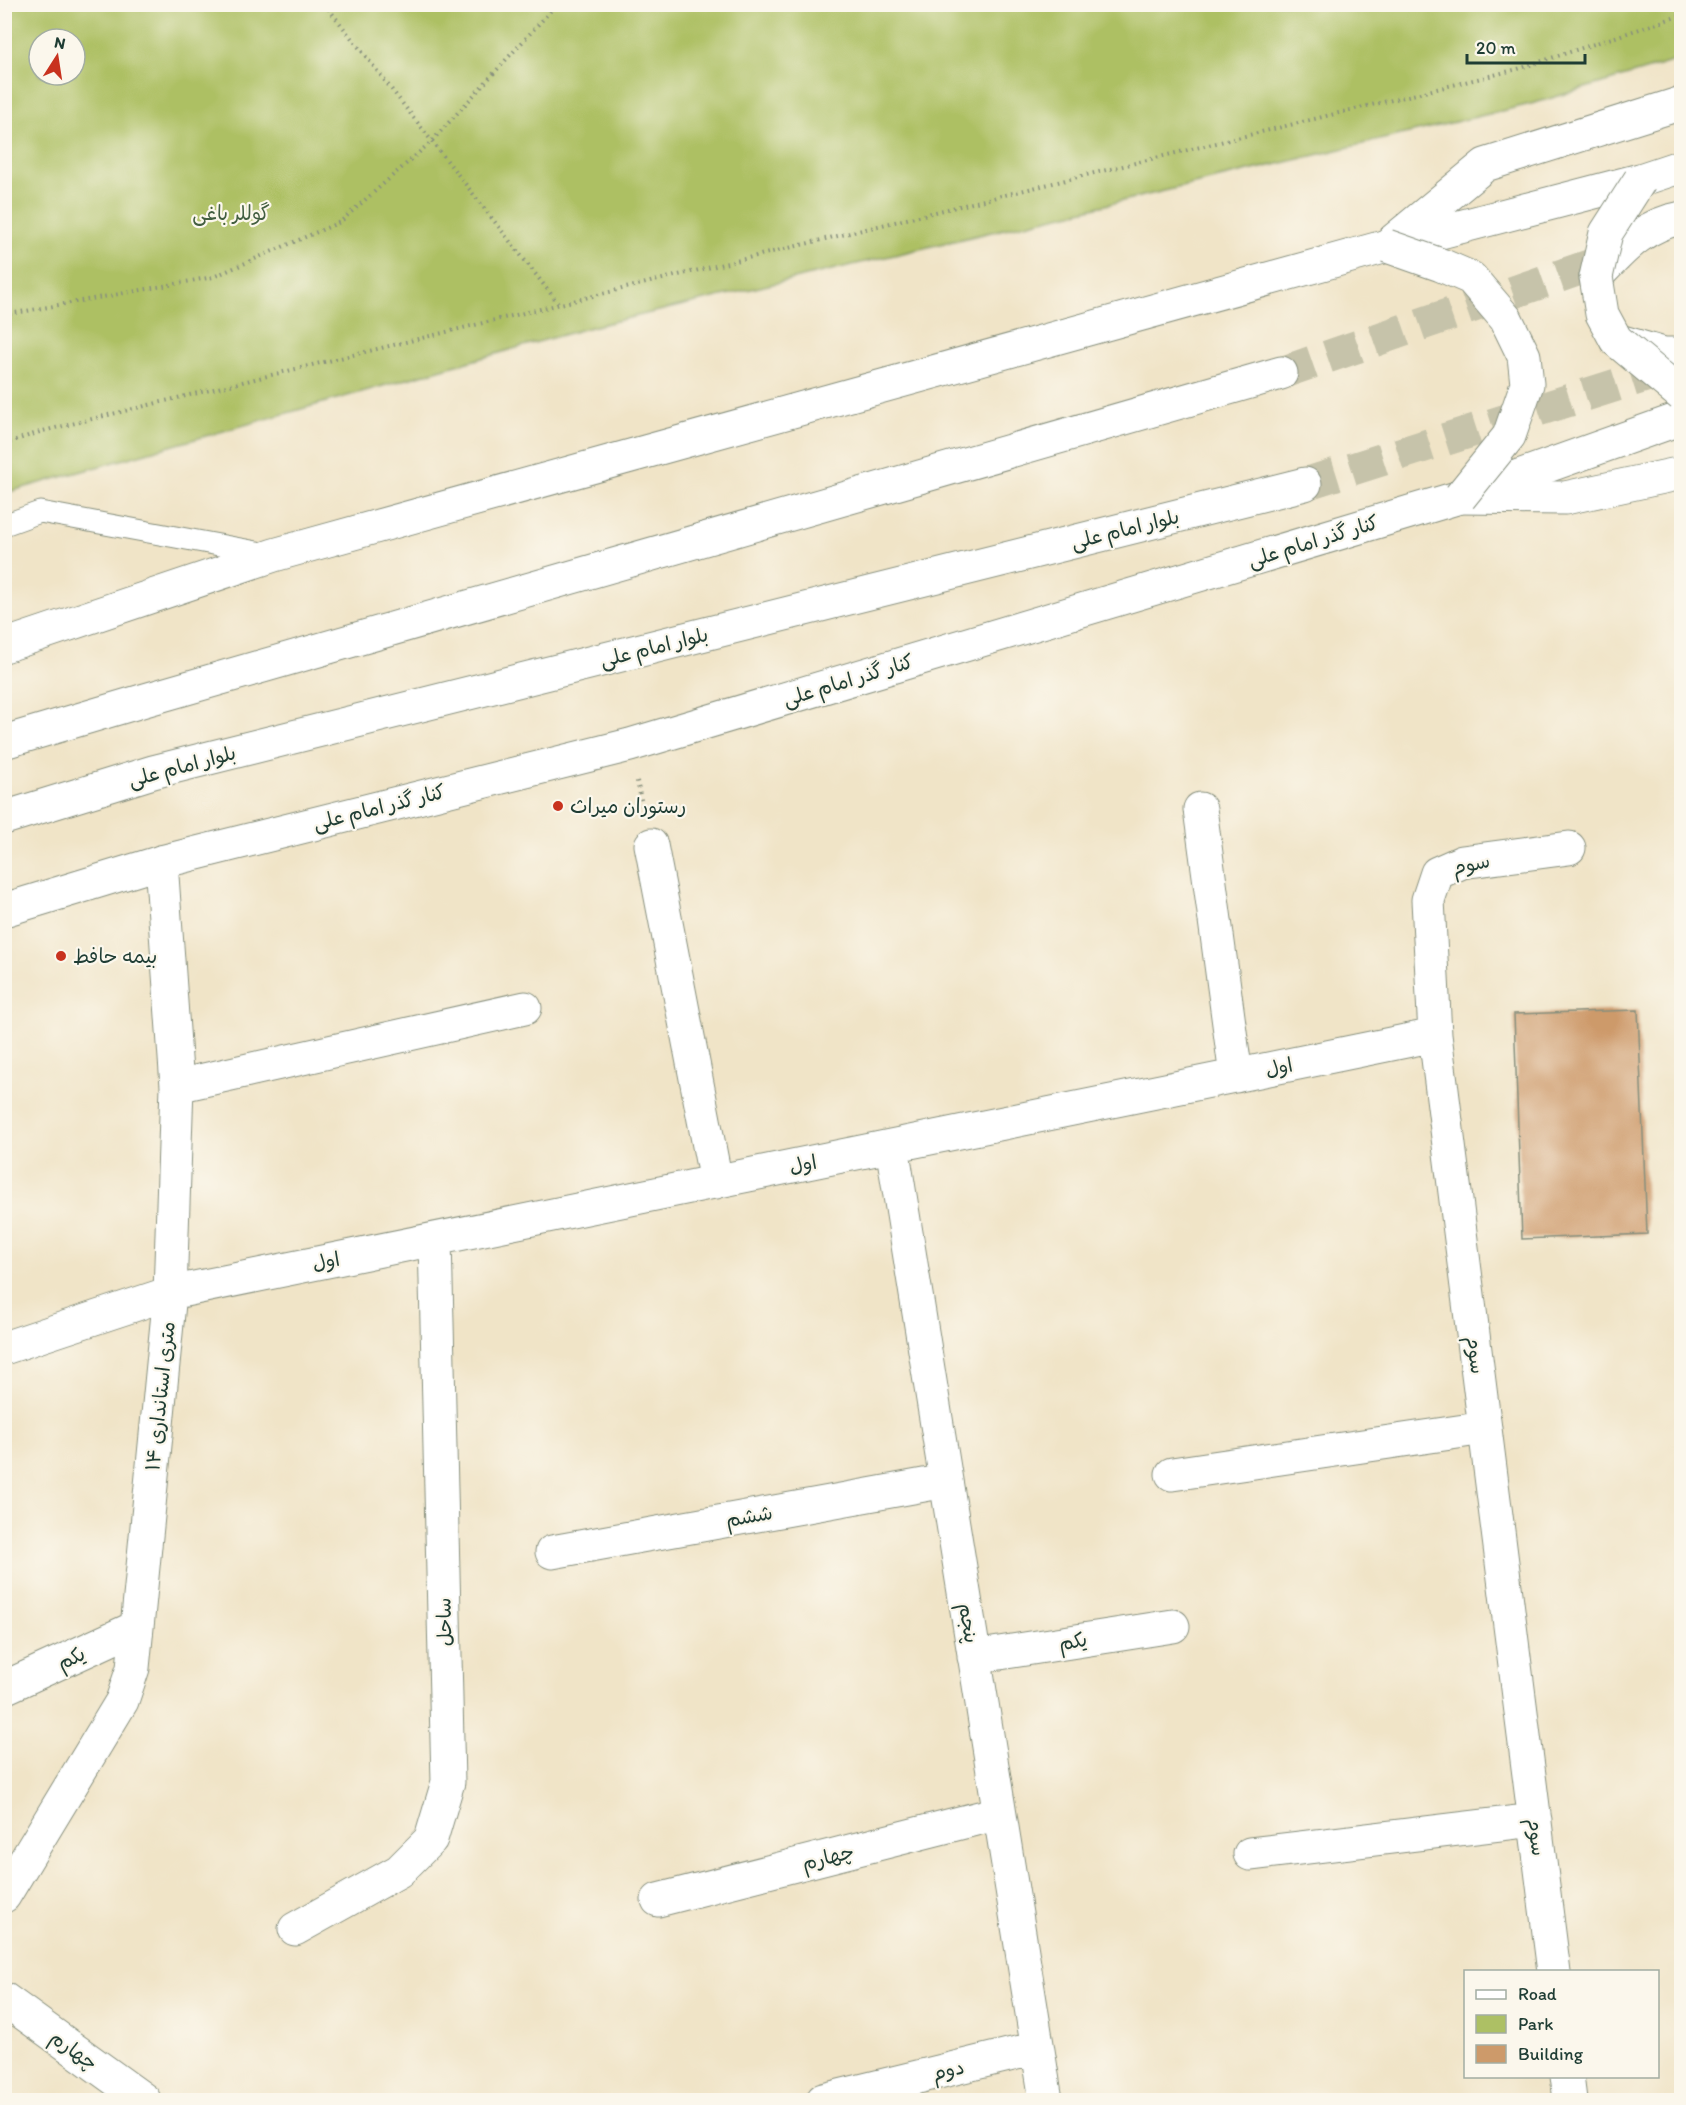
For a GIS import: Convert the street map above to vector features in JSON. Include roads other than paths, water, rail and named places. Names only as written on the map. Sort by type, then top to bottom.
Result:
[{"type":"main road","points":[[1387,246],[1485,165],[1682,103]]},
{"type":"main road","points":[[4,646],[274,555],[1387,246],[1641,180],[1682,166]]},
{"type":"main road","points":[[1641,180],[1606,233],[1596,277],[1602,314],[1616,340],[1682,395]]},
{"type":"main road","points":[[1596,277],[1630,241],[1666,221],[1682,218]]},
{"type":"main road","points":[[1387,246],[1470,278],[1506,319],[1524,356],[1527,384],[1509,436],[1460,497]]},
{"type":"main road","points":[[1616,340],[1664,354],[1682,354]]},
{"type":"main road","points":[[4,742],[157,696],[1281,374]]},
{"type":"main road","name":"کنار گذر امام علی","points":[[4,910],[161,862],[630,745],[1460,497],[1682,418]]},
{"type":"main road","points":[[1460,497],[1565,498],[1682,473]]},
{"type":"main road","name":"بلوار امام علی","points":[[4,818],[165,769],[1305,484]]},
{"type":"main road","points":[[1200,809],[1236,1076]]},
{"type":"main road","points":[[651,845],[716,1182]]},
{"type":"main road","name":"سوم","points":[[1554,1970],[1435,1035],[1428,900],[1437,873],[1462,862],[1569,848]]},
{"type":"main road","name":"۱۴ متری استانداری","points":[[4,1896],[122,1701],[133,1668],[170,1293],[177,1086],[161,862]]},
{"type":"main road","points":[[177,1086],[525,1008]]},
{"type":"main road","name":"اول","points":[[4,1348],[170,1293],[1435,1035]]},
{"type":"main road","name":"پنجم","points":[[892,1146],[1046,2100]]},
{"type":"main road","name":"ساحل","points":[[295,1929],[399,1871],[431,1839],[448,1782],[435,1239]]},
{"type":"main road","points":[[1172,1474],[1485,1428]]},
{"type":"main road","name":"ششم","points":[[552,1552],[946,1481]]},
{"type":"main road","name":"یکم","points":[[974,1657],[1173,1626]]},
{"type":"main road","name":"یکم","points":[[4,1688],[137,1627]]},
{"type":"main road","name":"چهارم","points":[[658,1900],[999,1813]]},
{"type":"main road","points":[[1250,1854],[1534,1820]]},
{"type":"main road","name":"چهارم","points":[[4,1999],[144,2100]]},
{"type":"main road","name":"دوم","points":[[823,2100],[1037,2048]]},
{"type":"main road","points":[[1567,2078],[1570,2100]]},
{"type":"lane","points":[[4,525],[40,512],[274,555]]},
{"type":"tunnel","points":[[1281,373],[1623,254]]},
{"type":"tunnel","points":[[1305,484],[1680,365]]},
{"type":"place","name":"رستوران میراث","points":[[558,806]]},
{"type":"place","name":"بیمه حافط","points":[[61,956]]},
{"type":"park label","name":"گوللر باغی","points":[[231,213]]}]
